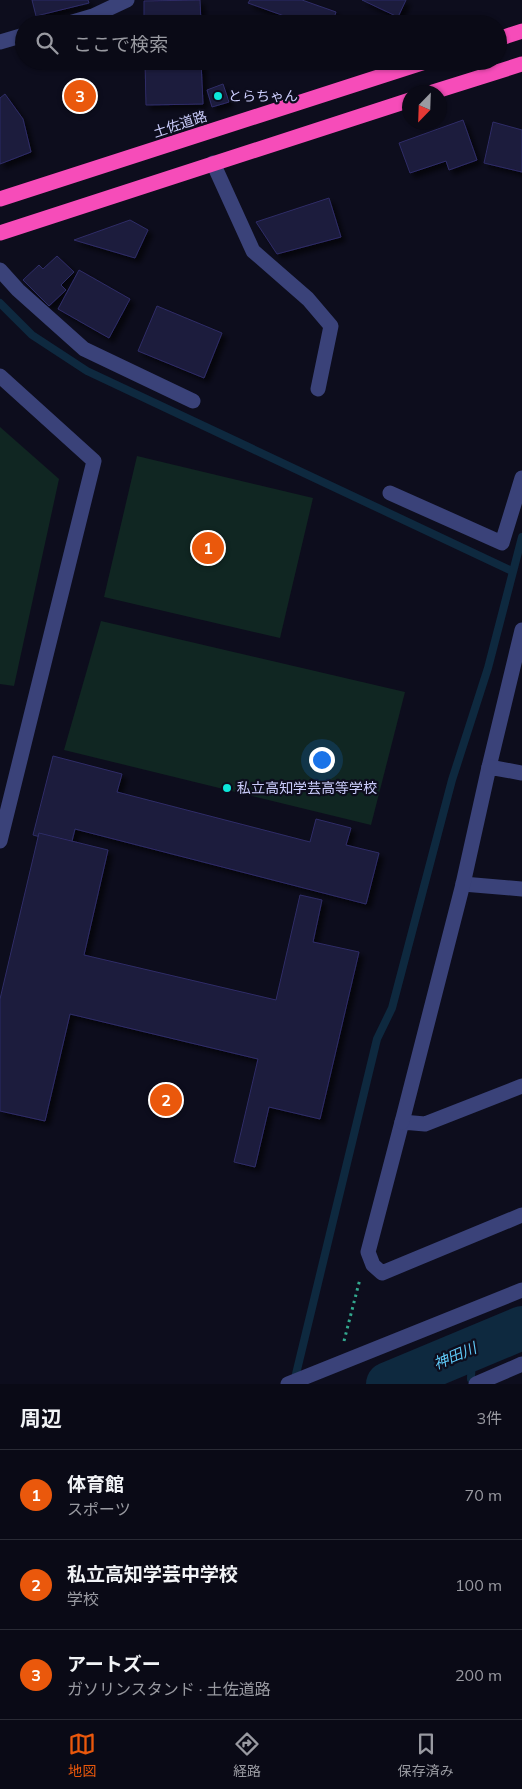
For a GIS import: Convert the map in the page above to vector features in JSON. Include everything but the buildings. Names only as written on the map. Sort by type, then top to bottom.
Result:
[{"type":"highway","points":[[507,36],[522,31]]},
{"type":"highway","points":[[507,69],[522,64]]},
{"type":"highway","name":"土佐道路","points":[[0,199],[400,70]]},
{"type":"highway","points":[[447,88],[503,70]]},
{"type":"highway","points":[[0,233],[402,103]]},
{"type":"street","points":[[95,15],[127,0]]},
{"type":"street","points":[[0,42],[15,38]]},
{"type":"street","points":[[213,163],[253,251],[308,299],[331,326],[318,389]]},
{"type":"street","points":[[0,270],[18,290],[84,349],[194,401]]},
{"type":"street","points":[[0,376],[94,461],[0,841]]},
{"type":"street","points":[[390,493],[502,543],[522,478]]},
{"type":"street","points":[[521,638],[489,767],[463,884],[368,1252],[373,1265],[382,1273],[522,1215]]},
{"type":"street","points":[[489,767],[522,773]]},
{"type":"street","points":[[463,884],[522,889]]},
{"type":"street","points":[[402,1122],[425,1124],[522,1086]]},
{"type":"street","points":[[288,1384],[522,1290]]},
{"type":"street","points":[[476,1384],[522,1364]]},
{"type":"path","points":[[337,1365],[368,1252]]},
{"type":"green space","points":[[0,427],[59,479],[14,686],[0,684]]},
{"type":"green space","points":[[137,456],[313,498],[280,638],[104,597]]},
{"type":"green space","points":[[101,621],[405,692],[371,825],[64,750]]},
{"type":"waterway","points":[[0,303],[32,335],[87,371],[512,571]]},
{"type":"waterway","points":[[296,1374],[377,1039],[392,1008],[452,780],[488,668],[522,537]]},
{"type":"waterway","name":"神田川","points":[[388,1384],[522,1328]]},
{"type":"waterway","points":[[471,1379],[472,1350]]},
{"type":"place","name":"アートズー","points":[[80,96]]},
{"type":"place","name":"とらちゃん","points":[[218,96]]},
{"type":"place","name":"体育館","points":[[208,548]]},
{"type":"place","name":"私立高知学芸高等学校","points":[[227,788]]},
{"type":"place","name":"私立高知学芸中学校","points":[[166,1100]]}]
